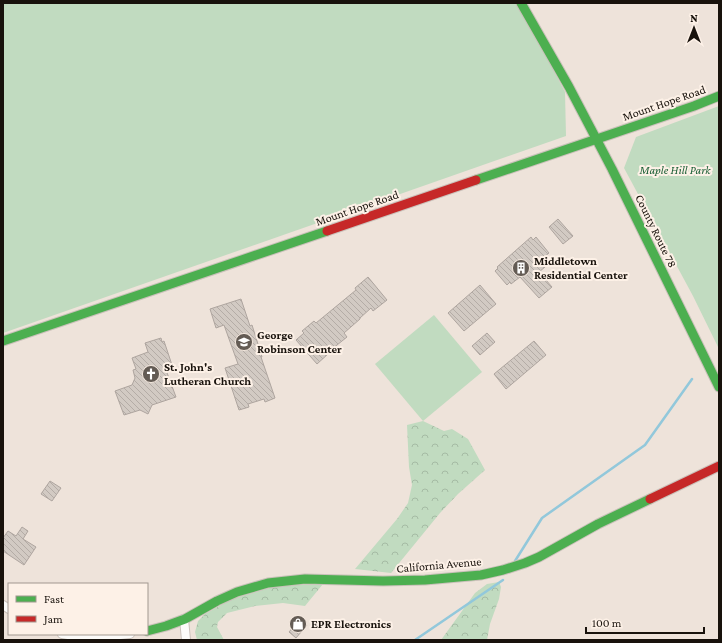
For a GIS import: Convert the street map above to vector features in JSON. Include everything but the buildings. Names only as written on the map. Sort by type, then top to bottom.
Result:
[{"type":"street","name":"County Route 78","points":[[521,3],[596,138],[719,387]]},
{"type":"street","name":"Mount Hope Road","points":[[3,341],[596,138],[694,106],[719,96]]},
{"type":"street","name":"California Avenue","points":[[148,631],[184,619],[239,591],[268,583],[282,581],[339,579],[397,581],[425,580],[461,577],[512,568],[540,557],[597,525],[719,466]]},
{"type":"street","points":[[184,619],[186,640]]},
{"type":"street","points":[[72,635],[91,637],[122,635]]},
{"type":"green space","points":[[3,3],[518,3],[565,92],[566,136],[3,333]]},
{"type":"green space","name":"Maple Hill Park","points":[[719,106],[719,349],[693,296],[624,168],[636,137]]},
{"type":"green space","points":[[434,315],[482,372],[423,421],[375,364]]},
{"type":"green space","points":[[423,421],[444,431],[452,429],[468,439],[485,470],[458,494],[440,513],[391,573],[355,569],[397,519],[408,503],[412,485],[409,467],[407,425]]},
{"type":"green space","points":[[499,582],[501,587],[499,599],[490,624],[487,640],[441,640],[475,593],[487,584]]},
{"type":"green space","points":[[323,584],[305,606],[283,603],[255,606],[227,613],[218,622],[217,627],[224,640],[197,640],[195,632],[198,621],[205,614],[232,599],[276,586]]},
{"type":"waterway","points":[[515,561],[542,518],[645,445],[692,379]]},
{"type":"waterway","points":[[415,640],[503,580]]},
{"type":"traffic: fast","points":[[521,3],[569,87],[612,169],[719,387]]},
{"type":"traffic: fast","points":[[476,180],[694,106],[719,96]]},
{"type":"traffic: fast","points":[[3,341],[327,231]]},
{"type":"traffic: fast","points":[[148,631],[185,619],[217,601],[237,592],[268,583],[305,579],[383,581],[425,580],[481,575],[503,570],[539,557],[598,524],[650,499]]},
{"type":"traffic: jam","points":[[327,231],[476,180]]},
{"type":"traffic: jam","points":[[650,499],[719,466]]},
{"type":"place","name":"Middletown Residential Center","points":[[521,268]]},
{"type":"place","name":"George Robinson Center","points":[[244,342]]},
{"type":"place","name":"St. John's Lutheran Church","points":[[151,374]]},
{"type":"place","name":"EPR Electronics","points":[[298,624]]}]
